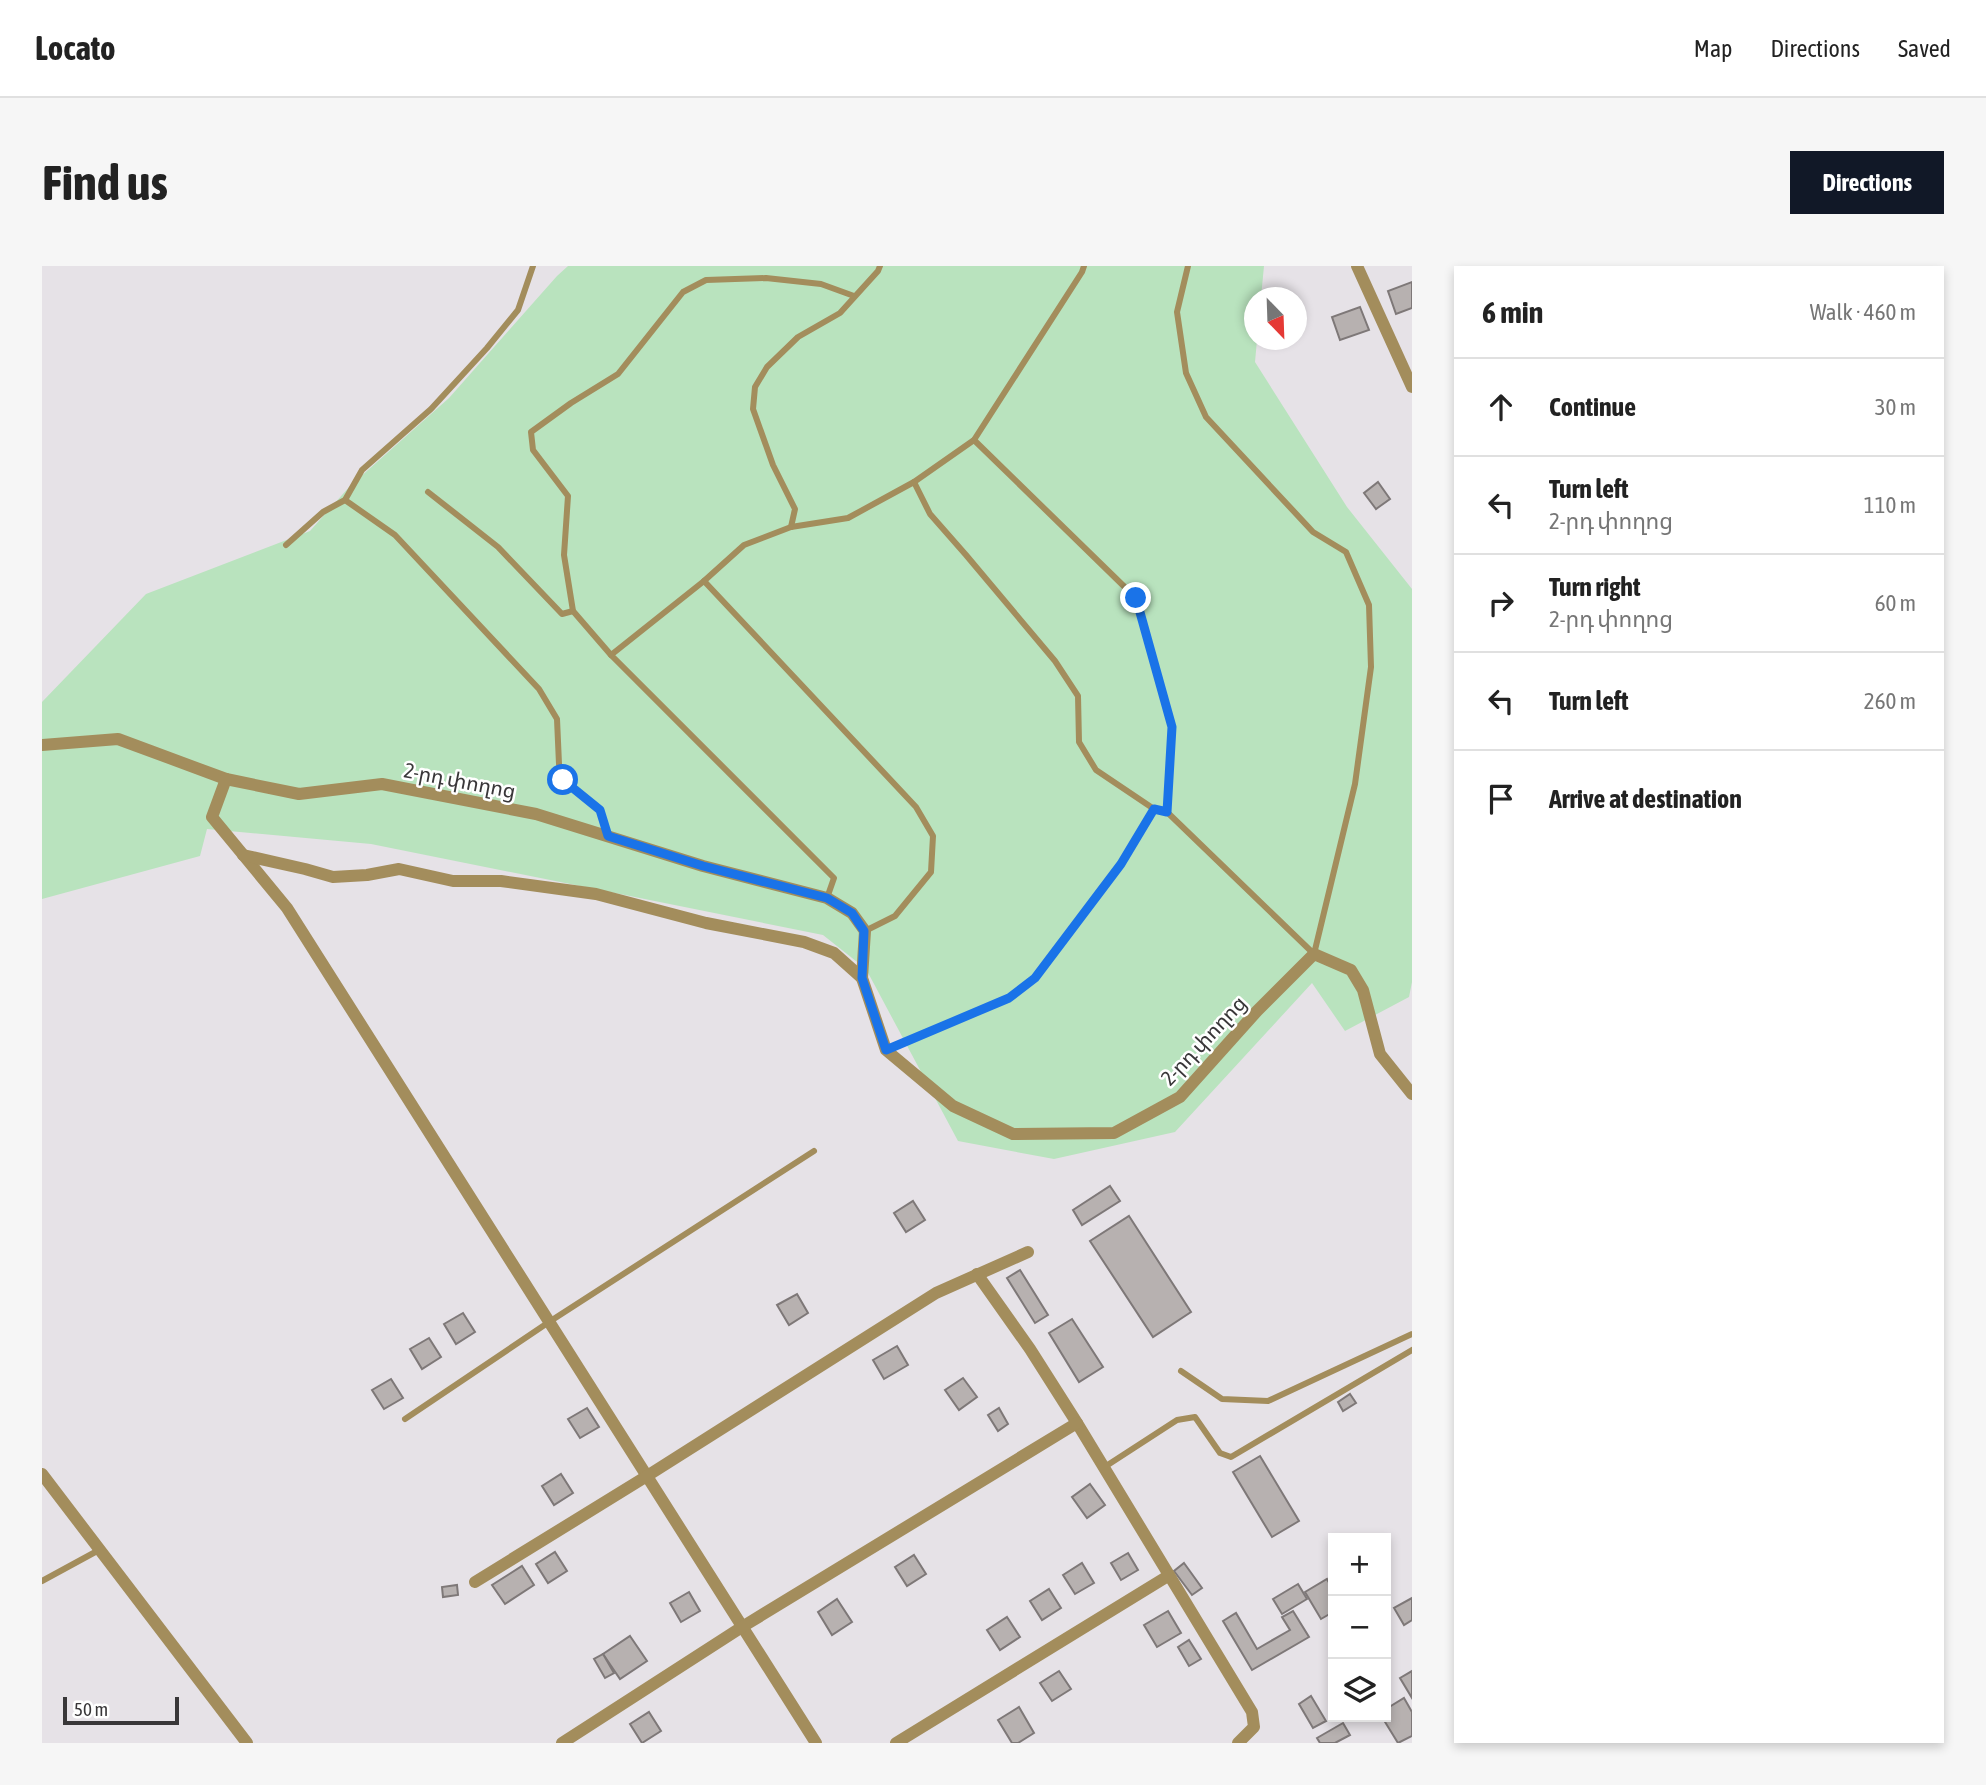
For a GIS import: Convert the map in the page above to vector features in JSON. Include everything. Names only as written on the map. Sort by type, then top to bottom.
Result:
[{"type":"street","points":[[1357,266],[1412,387]]},
{"type":"street","name":"2-րդ փողոց","points":[[42,745],[118,739],[226,779],[299,794],[382,784],[536,814],[703,866],[827,898],[852,913],[864,931]]},
{"type":"street","points":[[226,779],[212,817],[287,908],[816,1743]]},
{"type":"street","points":[[243,855],[333,877],[367,875],[399,869],[453,881],[501,881],[596,894],[706,923],[804,942],[834,953],[862,978]]},
{"type":"street","points":[[864,931],[862,978],[886,1050]]},
{"type":"street","name":"2-րդ փողոց","points":[[886,1050],[953,1106],[1013,1134],[1114,1133],[1180,1097],[1257,1011],[1314,954]]},
{"type":"street","points":[[1314,954],[1351,970],[1363,990],[1380,1054],[1412,1094]]},
{"type":"street","points":[[475,1582],[936,1293],[1027,1252]]},
{"type":"street","points":[[977,1274],[1030,1349],[1077,1423],[1252,1712],[1254,1727],[1238,1743]]},
{"type":"street","points":[[562,1743],[742,1628],[1077,1423]]},
{"type":"street","points":[[42,1474],[247,1743]]},
{"type":"street","points":[[896,1743],[1168,1576]]},
{"type":"lane","points":[[286,545],[323,512],[345,500],[362,470],[431,409],[487,348],[518,310],[533,266]]},
{"type":"lane","points":[[791,527],[795,509],[773,465],[753,409],[755,387],[767,367],[798,337],[840,313],[880,266]]},
{"type":"lane","points":[[611,655],[704,581],[744,545],[791,527],[848,518],[914,482],[974,440],[1084,266]]},
{"type":"lane","points":[[1188,266],[1177,312],[1186,373],[1206,416],[1314,532],[1346,552],[1369,605],[1371,667],[1355,784],[1314,954]]},
{"type":"lane","points":[[827,898],[834,878],[611,655],[573,611],[564,555],[568,496],[533,450],[531,432],[618,374],[683,292],[706,280],[766,278],[821,284],[855,296]]},
{"type":"lane","points":[[974,440],[1136,598],[1172,727],[1167,812]]},
{"type":"lane","points":[[914,482],[930,514],[1055,661],[1078,696],[1080,742],[1096,769],[1154,809],[1167,812],[1314,954]]},
{"type":"lane","points":[[428,492],[498,547],[562,614],[573,611]]},
{"type":"lane","points":[[345,500],[394,535],[539,689],[557,719],[559,764],[563,780],[600,810],[608,836]]},
{"type":"lane","points":[[704,581],[916,807],[933,836],[930,873],[895,916],[864,931]]},
{"type":"lane","points":[[886,1050],[1009,998],[1035,978],[1121,864],[1154,809]]},
{"type":"lane","points":[[405,1419],[549,1322],[814,1151]]},
{"type":"lane","points":[[1181,1371],[1222,1399],[1268,1401],[1412,1334]]},
{"type":"lane","points":[[1103,1468],[1177,1420],[1195,1417],[1220,1453],[1231,1457],[1412,1350]]},
{"type":"lane","points":[[42,1581],[99,1550]]},
{"type":"green space","points":[[568,266],[1264,266],[1262,287],[1244,287],[1244,350],[1256,350],[1255,362],[1347,507],[1412,589],[1412,982],[1409,997],[1345,1031],[1312,983],[1175,1132],[1054,1159],[958,1141],[866,969],[823,935],[371,844],[207,829],[200,856],[42,899],[42,702],[146,594],[310,531],[350,486],[449,398]]},
{"type":"building","points":[[1412,282],[1412,308],[1396,314],[1388,291]]},
{"type":"building","points":[[1360,307],[1369,330],[1340,340],[1332,317]]},
{"type":"building","points":[[1378,482],[1390,499],[1376,509],[1364,493]]},
{"type":"building","points":[[1110,1186],[1120,1201],[1082,1225],[1073,1210]]},
{"type":"building","points":[[913,1201],[925,1220],[906,1232],[894,1213]]},
{"type":"building","points":[[1129,1216],[1191,1312],[1153,1337],[1090,1241]]},
{"type":"building","points":[[1020,1270],[1048,1315],[1035,1323],[1007,1278]]},
{"type":"building","points":[[797,1294],[808,1313],[789,1325],[777,1305]]},
{"type":"building","points":[[463,1313],[475,1332],[456,1344],[444,1324]]},
{"type":"building","points":[[1072,1319],[1103,1367],[1079,1382],[1049,1333]]},
{"type":"building","points":[[429,1338],[441,1357],[422,1369],[410,1349]]},
{"type":"building","points":[[897,1346],[908,1365],[884,1379],[873,1360]]},
{"type":"building","points":[[963,1378],[977,1397],[959,1410],[945,1390]]},
{"type":"building","points":[[391,1379],[403,1398],[384,1409],[372,1390]]},
{"type":"building","points":[[1350,1394],[1356,1403],[1343,1411],[1338,1402]]},
{"type":"building","points":[[587,1408],[599,1427],[580,1438],[568,1419]]},
{"type":"building","points":[[999,1408],[1008,1424],[998,1431],[988,1415]]},
{"type":"building","points":[[1260,1456],[1299,1521],[1272,1537],[1233,1472]]},
{"type":"building","points":[[561,1474],[573,1493],[554,1505],[542,1486]]},
{"type":"building","points":[[1090,1484],[1105,1505],[1087,1518],[1072,1497]]},
{"type":"building","points":[[555,1552],[567,1571],[548,1583],[536,1564]]},
{"type":"building","points":[[1128,1553],[1138,1570],[1121,1580],[1111,1563]]},
{"type":"building","points":[[914,1555],[926,1574],[907,1586],[895,1567]]},
{"type":"building","points":[[1082,1563],[1094,1583],[1075,1594],[1063,1575]]},
{"type":"building","points":[[1184,1563],[1202,1588],[1192,1595],[1174,1571]]},
{"type":"building","points":[[522,1566],[534,1585],[505,1604],[492,1585]]},
{"type":"building","points":[[1327,1579],[1328,1615],[1321,1619],[1305,1592]]},
{"type":"building","points":[[1298,1584],[1307,1599],[1282,1614],[1273,1599]]},
{"type":"building","points":[[457,1585],[458,1595],[443,1597],[442,1587]]},
{"type":"building","points":[[1049,1589],[1061,1608],[1042,1620],[1030,1601]]},
{"type":"building","points":[[689,1592],[700,1611],[681,1622],[670,1603]]},
{"type":"building","points":[[1412,1598],[1412,1620],[1404,1625],[1394,1608]]},
{"type":"building","points":[[837,1599],[852,1622],[832,1635],[818,1612]]},
{"type":"building","points":[[1168,1611],[1181,1633],[1157,1647],[1144,1625]]},
{"type":"building","points":[[1293,1611],[1309,1637],[1252,1670],[1223,1621],[1236,1613],[1257,1649],[1290,1630],[1282,1617]]},
{"type":"building","points":[[1007,1617],[1020,1637],[1000,1650],[987,1630]]},
{"type":"building","points":[[630,1636],[647,1661],[620,1679],[603,1654]]},
{"type":"building","points":[[1189,1640],[1201,1659],[1189,1666],[1178,1647]]},
{"type":"building","points":[[603,1654],[614,1673],[605,1678],[594,1659]]},
{"type":"building","points":[[1059,1671],[1071,1689],[1052,1701],[1040,1683]]},
{"type":"building","points":[[1412,1671],[1412,1698],[1400,1678]]},
{"type":"building","points":[[1311,1696],[1326,1721],[1313,1728],[1299,1704]]},
{"type":"building","points":[[1404,1698],[1412,1712],[1412,1736],[1398,1743],[1385,1722],[1391,1722],[1391,1706]]},
{"type":"building","points":[[1019,1707],[1034,1733],[1018,1743],[1012,1743],[998,1720]]},
{"type":"building","points":[[649,1712],[661,1731],[642,1743],[630,1724]]},
{"type":"building","points":[[1343,1723],[1350,1735],[1335,1743],[1320,1743],[1317,1738]]},
{"type":"route","points":[[563,780],[600,810],[608,836],[703,866],[827,898],[852,913],[864,931],[862,978],[886,1050],[1009,998],[1035,978],[1121,864],[1154,809],[1167,812],[1172,727],[1136,598]]}]
